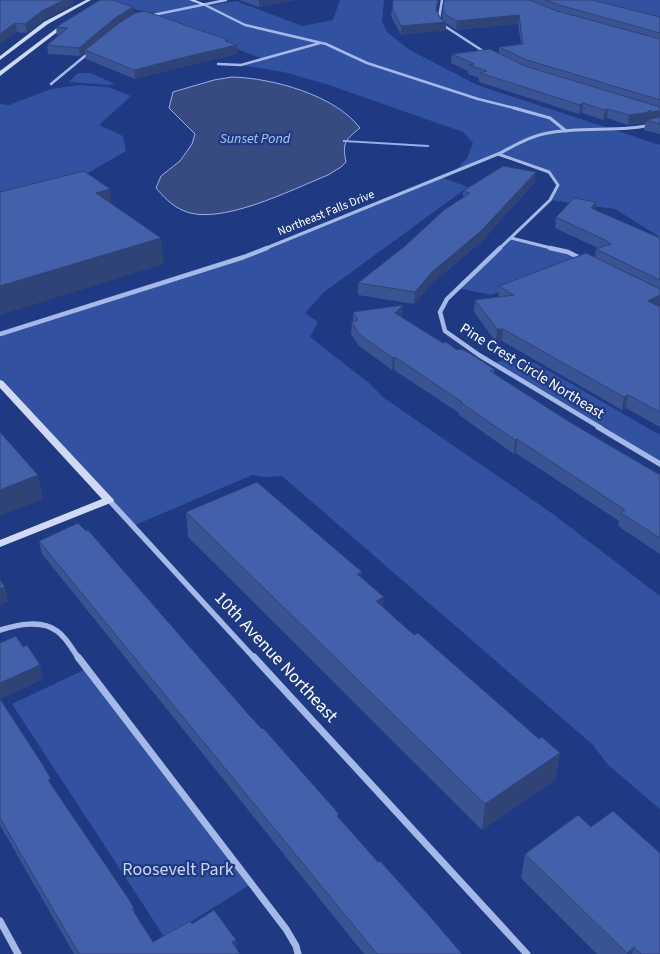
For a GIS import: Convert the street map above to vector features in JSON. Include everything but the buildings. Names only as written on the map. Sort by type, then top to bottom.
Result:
[{"type":"street","points":[[0,58],[46,23],[89,0]]},
{"type":"street","points":[[191,0],[220,11],[245,25],[321,43],[367,63],[459,91],[478,99],[550,118],[566,131]]},
{"type":"street","points":[[145,16],[226,0]]},
{"type":"street","points":[[442,0],[439,18],[443,25],[488,54]]},
{"type":"street","points":[[0,74],[73,19]]},
{"type":"street","points":[[218,64],[241,65],[321,43]]},
{"type":"street","points":[[51,84],[92,50]]},
{"type":"street","name":"Northeast Falls Drive","points":[[0,334],[244,257],[498,154],[534,136],[566,131],[617,130],[660,123]]},
{"type":"street","name":"Pine Crest Circle Northeast","points":[[498,154],[549,172],[558,185],[550,200],[446,299],[440,312],[445,331],[486,359],[660,464]]},
{"type":"street","points":[[510,238],[568,252],[584,260]]},
{"type":"street","name":"10th Avenue Northeast","points":[[0,384],[527,954]]},
{"type":"street","points":[[0,544],[109,500]]},
{"type":"street","points":[[0,630],[21,624],[33,624],[46,625],[58,631],[286,929],[296,946],[298,954]]},
{"type":"street","points":[[0,921],[18,954]]},
{"type":"green space","points":[[109,0],[191,0],[206,6],[236,1],[302,26],[333,20],[340,0],[384,0],[382,21],[387,32],[408,49],[477,85],[660,145],[660,237],[615,209],[550,200],[558,185],[549,172],[498,154],[454,172],[467,158],[473,143],[463,132],[329,85],[284,72],[241,65],[264,59],[145,16],[156,13],[101,3]]},
{"type":"green space","points":[[579,0],[660,0],[660,22]]},
{"type":"green space","points":[[78,73],[91,73],[115,84],[69,82]]},
{"type":"green space","points":[[79,85],[108,87],[131,96],[99,125],[123,136],[126,151],[79,178],[0,204],[0,104],[9,105],[51,89]]},
{"type":"green space","points":[[440,177],[468,187],[324,292],[305,313],[318,322],[310,337],[369,383],[384,398],[553,514],[660,596],[660,809],[608,765],[593,745],[282,476],[264,477],[252,475],[133,526],[0,383],[0,334],[244,257]]},
{"type":"green space","points":[[511,238],[545,246],[584,260],[491,295],[458,288]]},
{"type":"green space","points":[[508,358],[535,363],[660,435],[660,464],[493,364]]},
{"type":"green space","name":"Roosevelt Park","points":[[86,669],[251,884],[165,938],[12,704]]},
{"type":"water","name":"Sunset Pond","points":[[232,77],[265,81],[302,90],[335,106],[349,116],[360,128],[346,142],[344,150],[346,162],[328,175],[276,197],[234,211],[197,214],[182,210],[171,203],[156,188],[161,176],[180,161],[192,144],[195,134],[169,108],[173,92],[214,80]]},
{"type":"waterway","points":[[345,141],[428,146]]}]
